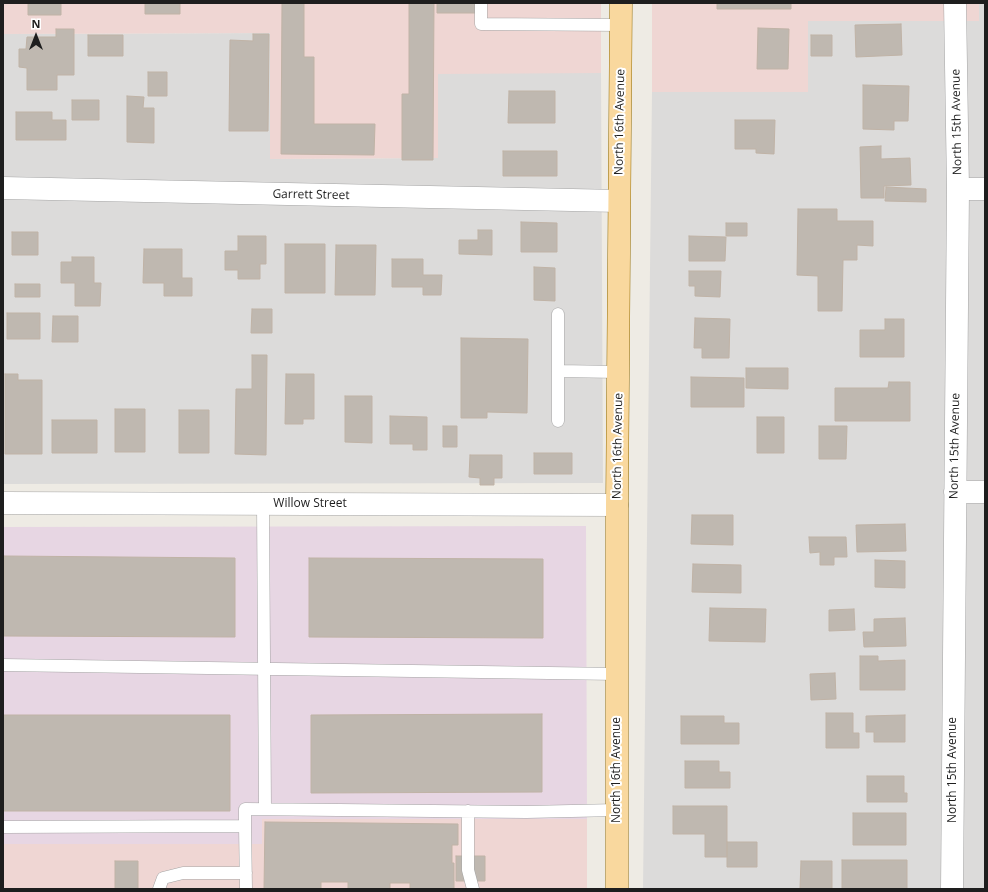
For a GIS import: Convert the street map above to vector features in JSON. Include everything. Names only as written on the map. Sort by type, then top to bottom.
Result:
[{"type":"main road","name":"North 16th Avenue","points":[[617,889],[617,505],[621,3]]},
{"type":"street","name":"North 15th Avenue","points":[[952,889],[958,189],[955,3]]},
{"type":"street","name":"Garrett Street","points":[[3,188],[619,201]]},
{"type":"street","points":[[958,189],[985,189]]},
{"type":"street","points":[[955,492],[985,492]]},
{"type":"street","name":"Willow Street","points":[[3,503],[617,505]]},
{"type":"lane","points":[[481,3],[481,24],[621,25]]},
{"type":"lane","points":[[558,314],[558,421]]},
{"type":"lane","points":[[558,371],[618,372]]},
{"type":"lane","points":[[263,504],[265,809]]},
{"type":"lane","points":[[3,665],[617,674]]},
{"type":"lane","points":[[246,889],[245,809],[526,812],[617,810]]},
{"type":"lane","points":[[468,811],[468,870],[473,889]]},
{"type":"lane","points":[[3,827],[245,826]]},
{"type":"lane","points":[[159,889],[163,878],[183,873],[246,873]]},
{"type":"shaded area","points":[[3,3],[601,3],[601,73],[438,74],[438,158],[270,159],[270,33],[3,34]]},
{"type":"shaded area","points":[[652,3],[979,3],[979,21],[808,21],[808,92],[652,92]]},
{"type":"shaded area","points":[[979,3],[985,3],[985,889],[643,889],[652,92],[807,92],[808,21],[979,21]]},
{"type":"shaded area","points":[[270,33],[270,159],[438,158],[438,73],[601,73],[603,483],[3,484],[3,34]]},
{"type":"shaded area","points":[[586,526],[587,819],[262,819],[262,844],[3,844],[3,527]]},
{"type":"shaded area","points":[[261,819],[587,819],[587,889],[3,889],[3,844],[261,844]]},
{"type":"building","points":[[28,3],[61,3],[61,15],[28,15]]},
{"type":"building","points":[[145,3],[180,3],[180,14],[145,14]]},
{"type":"building","points":[[282,3],[304,3],[304,57],[314,57],[314,124],[375,124],[374,155],[281,154]]},
{"type":"building","points":[[409,3],[434,3],[433,160],[402,160],[402,94],[409,94]]},
{"type":"building","points":[[437,3],[475,3],[475,13],[437,13]]},
{"type":"building","points":[[717,3],[791,3],[791,9],[717,9]]},
{"type":"building","points":[[901,24],[902,55],[856,57],[855,25]]},
{"type":"building","points":[[758,28],[789,29],[788,69],[757,69]]},
{"type":"building","points":[[56,29],[74,29],[74,75],[57,75],[57,90],[27,90],[27,68],[19,67],[19,49],[26,49],[27,37],[56,37]]},
{"type":"building","points":[[253,34],[269,34],[268,131],[229,131],[230,40],[253,41]]},
{"type":"building","points":[[88,35],[123,35],[123,56],[88,56]]},
{"type":"building","points":[[811,35],[832,35],[832,56],[811,56]]},
{"type":"building","points":[[148,72],[167,72],[167,96],[148,96]]},
{"type":"building","points":[[863,85],[909,86],[908,121],[894,121],[894,130],[863,129]]},
{"type":"building","points":[[509,91],[555,91],[555,123],[508,123]]},
{"type":"building","points":[[127,96],[144,97],[143,108],[154,108],[154,143],[127,142]]},
{"type":"building","points":[[72,100],[99,100],[99,120],[72,120]]},
{"type":"building","points":[[16,112],[52,112],[52,120],[66,120],[66,140],[16,140]]},
{"type":"building","points":[[735,120],[775,120],[774,154],[756,153],[756,149],[735,149]]},
{"type":"building","points":[[881,146],[881,159],[910,158],[911,185],[884,186],[884,198],[861,198],[860,147]]},
{"type":"building","points":[[503,151],[557,151],[557,176],[503,176]]},
{"type":"building","points":[[886,187],[926,189],[926,202],[885,201]]},
{"type":"building","points":[[798,209],[837,209],[837,221],[873,221],[873,246],[857,245],[857,260],[843,260],[842,311],[818,311],[818,276],[797,275]]},
{"type":"building","points":[[521,222],[557,223],[557,252],[521,252]]},
{"type":"building","points":[[726,223],[747,223],[747,236],[726,236]]},
{"type":"building","points":[[478,230],[492,230],[492,255],[459,254],[459,240],[478,240]]},
{"type":"building","points":[[12,232],[38,232],[38,255],[12,255]]},
{"type":"building","points":[[238,236],[266,236],[266,264],[260,264],[260,279],[238,279],[238,270],[225,270],[225,251],[238,251]]},
{"type":"building","points":[[689,236],[726,237],[725,261],[689,261]]},
{"type":"building","points":[[285,244],[325,244],[325,293],[285,293]]},
{"type":"building","points":[[336,245],[376,245],[375,295],[335,295]]},
{"type":"building","points":[[144,249],[182,249],[182,278],[192,278],[192,296],[164,296],[164,283],[143,283]]},
{"type":"building","points":[[72,257],[94,257],[94,283],[101,283],[100,306],[75,306],[75,283],[61,283],[61,262],[72,262]]},
{"type":"building","points":[[392,259],[423,259],[423,275],[442,275],[441,295],[423,295],[423,287],[392,287]]},
{"type":"building","points":[[534,267],[555,268],[555,301],[534,300]]},
{"type":"building","points":[[689,271],[721,271],[720,297],[695,296],[695,286],[689,286]]},
{"type":"building","points":[[15,284],[40,284],[40,297],[15,297]]},
{"type":"building","points":[[252,309],[272,309],[272,333],[251,333]]},
{"type":"building","points":[[7,313],[40,313],[40,339],[7,339]]},
{"type":"building","points":[[53,316],[78,316],[78,342],[52,342]]},
{"type":"building","points":[[695,318],[730,319],[729,358],[702,358],[702,348],[694,348]]},
{"type":"building","points":[[885,319],[904,319],[904,357],[860,357],[860,330],[885,330]]},
{"type":"building","points":[[461,338],[528,339],[527,413],[487,412],[487,418],[461,418]]},
{"type":"building","points":[[252,355],[267,355],[266,455],[235,454],[236,389],[252,389]]},
{"type":"building","points":[[746,368],[788,368],[788,389],[746,388]]},
{"type":"building","points":[[5,374],[18,374],[18,380],[42,380],[42,454],[5,454]]},
{"type":"building","points":[[286,374],[314,374],[314,419],[303,419],[303,424],[285,424]]},
{"type":"building","points":[[691,377],[744,378],[744,407],[691,407]]},
{"type":"building","points":[[889,382],[910,382],[910,421],[835,421],[835,388],[888,388]]},
{"type":"building","points":[[345,396],[372,396],[372,443],[345,442]]},
{"type":"building","points":[[115,409],[145,409],[145,452],[115,452]]},
{"type":"building","points":[[179,410],[209,410],[209,453],[179,453]]},
{"type":"building","points":[[390,416],[427,417],[427,450],[413,450],[413,444],[390,444]]},
{"type":"building","points":[[757,417],[784,417],[784,453],[757,453]]},
{"type":"building","points":[[52,420],[97,420],[97,453],[52,453]]},
{"type":"building","points":[[443,426],[457,426],[457,447],[443,447]]},
{"type":"building","points":[[819,426],[847,426],[846,459],[819,459]]},
{"type":"building","points":[[534,453],[572,453],[572,474],[534,474]]},
{"type":"building","points":[[470,455],[502,455],[502,478],[494,478],[494,485],[480,485],[480,478],[469,477]]},
{"type":"building","points":[[692,515],[733,515],[733,545],[691,544]]},
{"type":"building","points":[[905,524],[906,551],[857,552],[856,525]]},
{"type":"building","points":[[809,537],[846,537],[847,557],[834,557],[834,565],[820,565],[820,552],[810,553]]},
{"type":"building","points":[[4,556],[235,558],[235,637],[4,636]]},
{"type":"building","points":[[309,558],[543,559],[543,638],[309,637]]},
{"type":"building","points":[[875,560],[905,561],[905,588],[875,587]]},
{"type":"building","points":[[693,564],[741,565],[741,593],[692,592]]},
{"type":"building","points":[[710,608],[766,609],[765,642],[709,641]]},
{"type":"building","points":[[854,609],[855,630],[829,631],[829,610]]},
{"type":"building","points":[[905,618],[906,646],[864,647],[863,632],[874,632],[874,619]]},
{"type":"building","points":[[860,656],[878,656],[878,661],[905,660],[905,690],[860,690]]},
{"type":"building","points":[[835,673],[836,699],[811,700],[810,674]]},
{"type":"building","points":[[826,713],[853,713],[853,733],[859,733],[859,748],[826,748]]},
{"type":"building","points":[[542,714],[542,792],[311,793],[311,715]]},
{"type":"building","points":[[3,715],[230,715],[230,811],[3,811]]},
{"type":"building","points":[[905,715],[905,742],[874,742],[874,732],[866,732],[866,716]]},
{"type":"building","points":[[681,716],[724,716],[724,723],[739,723],[739,744],[681,744]]},
{"type":"building","points":[[685,761],[719,761],[719,772],[730,772],[730,788],[685,788]]},
{"type":"building","points":[[867,776],[904,776],[904,793],[907,793],[907,802],[867,802]]},
{"type":"building","points":[[673,806],[727,806],[727,857],[705,857],[705,834],[673,834]]},
{"type":"building","points":[[853,813],[906,813],[906,845],[853,845]]},
{"type":"building","points":[[265,822],[458,824],[458,845],[452,845],[454,889],[410,889],[410,883],[390,883],[390,889],[348,889],[348,882],[321,882],[321,889],[264,889]]},
{"type":"building","points":[[727,842],[757,842],[757,867],[727,867]]},
{"type":"building","points":[[456,856],[485,856],[485,881],[456,881]]},
{"type":"building","points":[[842,860],[907,860],[907,889],[842,889]]},
{"type":"building","points":[[115,861],[138,861],[138,889],[115,889]]},
{"type":"building","points":[[801,861],[832,861],[832,889],[800,889]]}]
